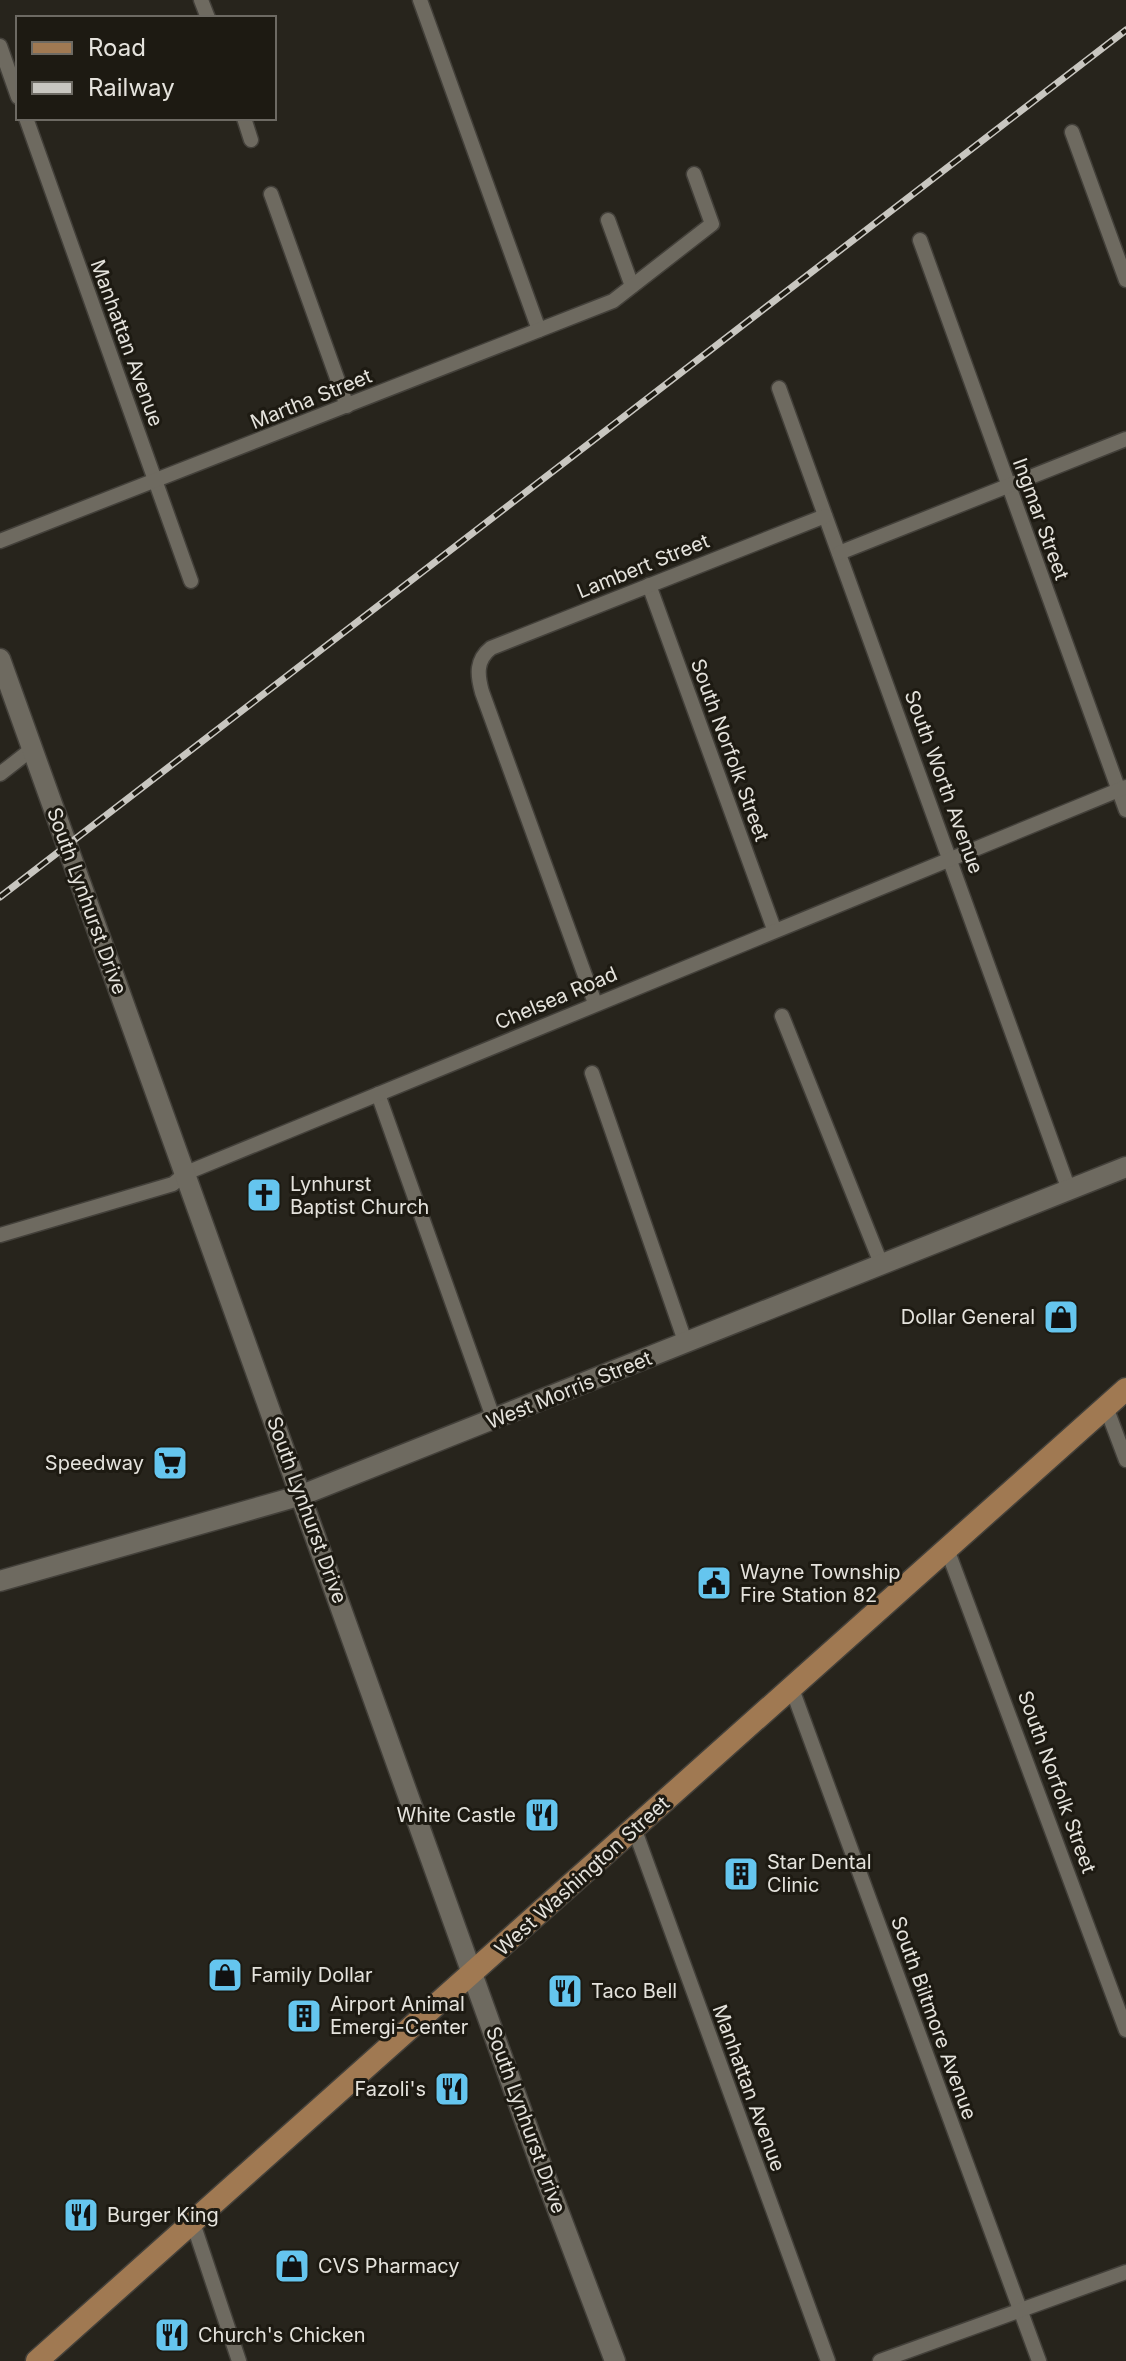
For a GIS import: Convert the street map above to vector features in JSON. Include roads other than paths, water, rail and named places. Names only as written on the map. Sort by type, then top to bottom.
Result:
[{"type":"main road","name":"South Lynhurst Drive","points":[[0,659],[472,1974],[615,2361]]},
{"type":"main road","name":"West Morris Street","points":[[0,1581],[302,1495],[1126,1167]]},
{"type":"main road","name":"West Washington Street","points":[[37,2361],[1126,1389]]},
{"type":"street","points":[[420,0],[539,330]]},
{"type":"street","points":[[0,46],[16,91]]},
{"type":"street","name":"Manhattan Avenue","points":[[27,120],[191,581]]},
{"type":"street","points":[[245,120],[251,140]]},
{"type":"street","points":[[1072,132],[1126,280]]},
{"type":"street","points":[[608,220],[632,286],[712,224],[694,174]]},
{"type":"street","points":[[271,194],[347,406]]},
{"type":"street","name":"Ingmar Street","points":[[920,240],[1122,789],[1126,810]]},
{"type":"street","name":"Martha Street","points":[[0,541],[156,483],[613,301],[632,286]]},
{"type":"street","name":"South Worth Avenue","points":[[779,388],[1069,1190]]},
{"type":"street","points":[[839,553],[1126,439]]},
{"type":"street","name":"Lambert Street","points":[[595,1003],[482,692],[477,675],[480,661],[491,648],[825,516]]},
{"type":"street","name":"South Norfolk Street","points":[[649,585],[774,929]]},
{"type":"street","points":[[0,774],[32,749]]},
{"type":"street","name":"Chelsea Road","points":[[0,1235],[173,1184],[186,1173],[774,929],[1122,789]]},
{"type":"street","points":[[782,1016],[882,1266]]},
{"type":"street","points":[[592,1073],[686,1344]]},
{"type":"street","points":[[378,1094],[494,1420]]},
{"type":"street","points":[[1106,1407],[1126,1460]]},
{"type":"street","name":"South Norfolk Street","points":[[947,1549],[1126,2030]]},
{"type":"street","name":"South Biltmore Avenue","points":[[792,1689],[1039,2361]]},
{"type":"street","name":"Manhattan Avenue","points":[[634,1828],[828,2361]]},
{"type":"street","points":[[193,2223],[239,2361]]},
{"type":"street","points":[[880,2361],[1126,2272]]},
{"type":"railway","points":[[0,897],[1126,30]]},
{"type":"place","name":"Lynhurst Baptist Church","points":[[264,1195]]},
{"type":"place","name":"Dollar General","points":[[1061,1317]]},
{"type":"place","name":"Speedway","points":[[170,1463]]},
{"type":"place","name":"Wayne Township Fire Station 82","points":[[714,1583]]},
{"type":"place","name":"White Castle","points":[[542,1815]]},
{"type":"place","name":"Star Dental Clinic","points":[[741,1874]]},
{"type":"place","name":"Family Dollar","points":[[225,1975]]},
{"type":"place","name":"Taco Bell","points":[[565,1991]]},
{"type":"place","name":"Airport Animal Emergi-Center","points":[[304,2016]]},
{"type":"place","name":"Fazoli's","points":[[452,2089]]},
{"type":"place","name":"Burger King","points":[[81,2215]]},
{"type":"place","name":"CVS Pharmacy","points":[[292,2266]]},
{"type":"place","name":"Church's Chicken","points":[[172,2335]]}]
